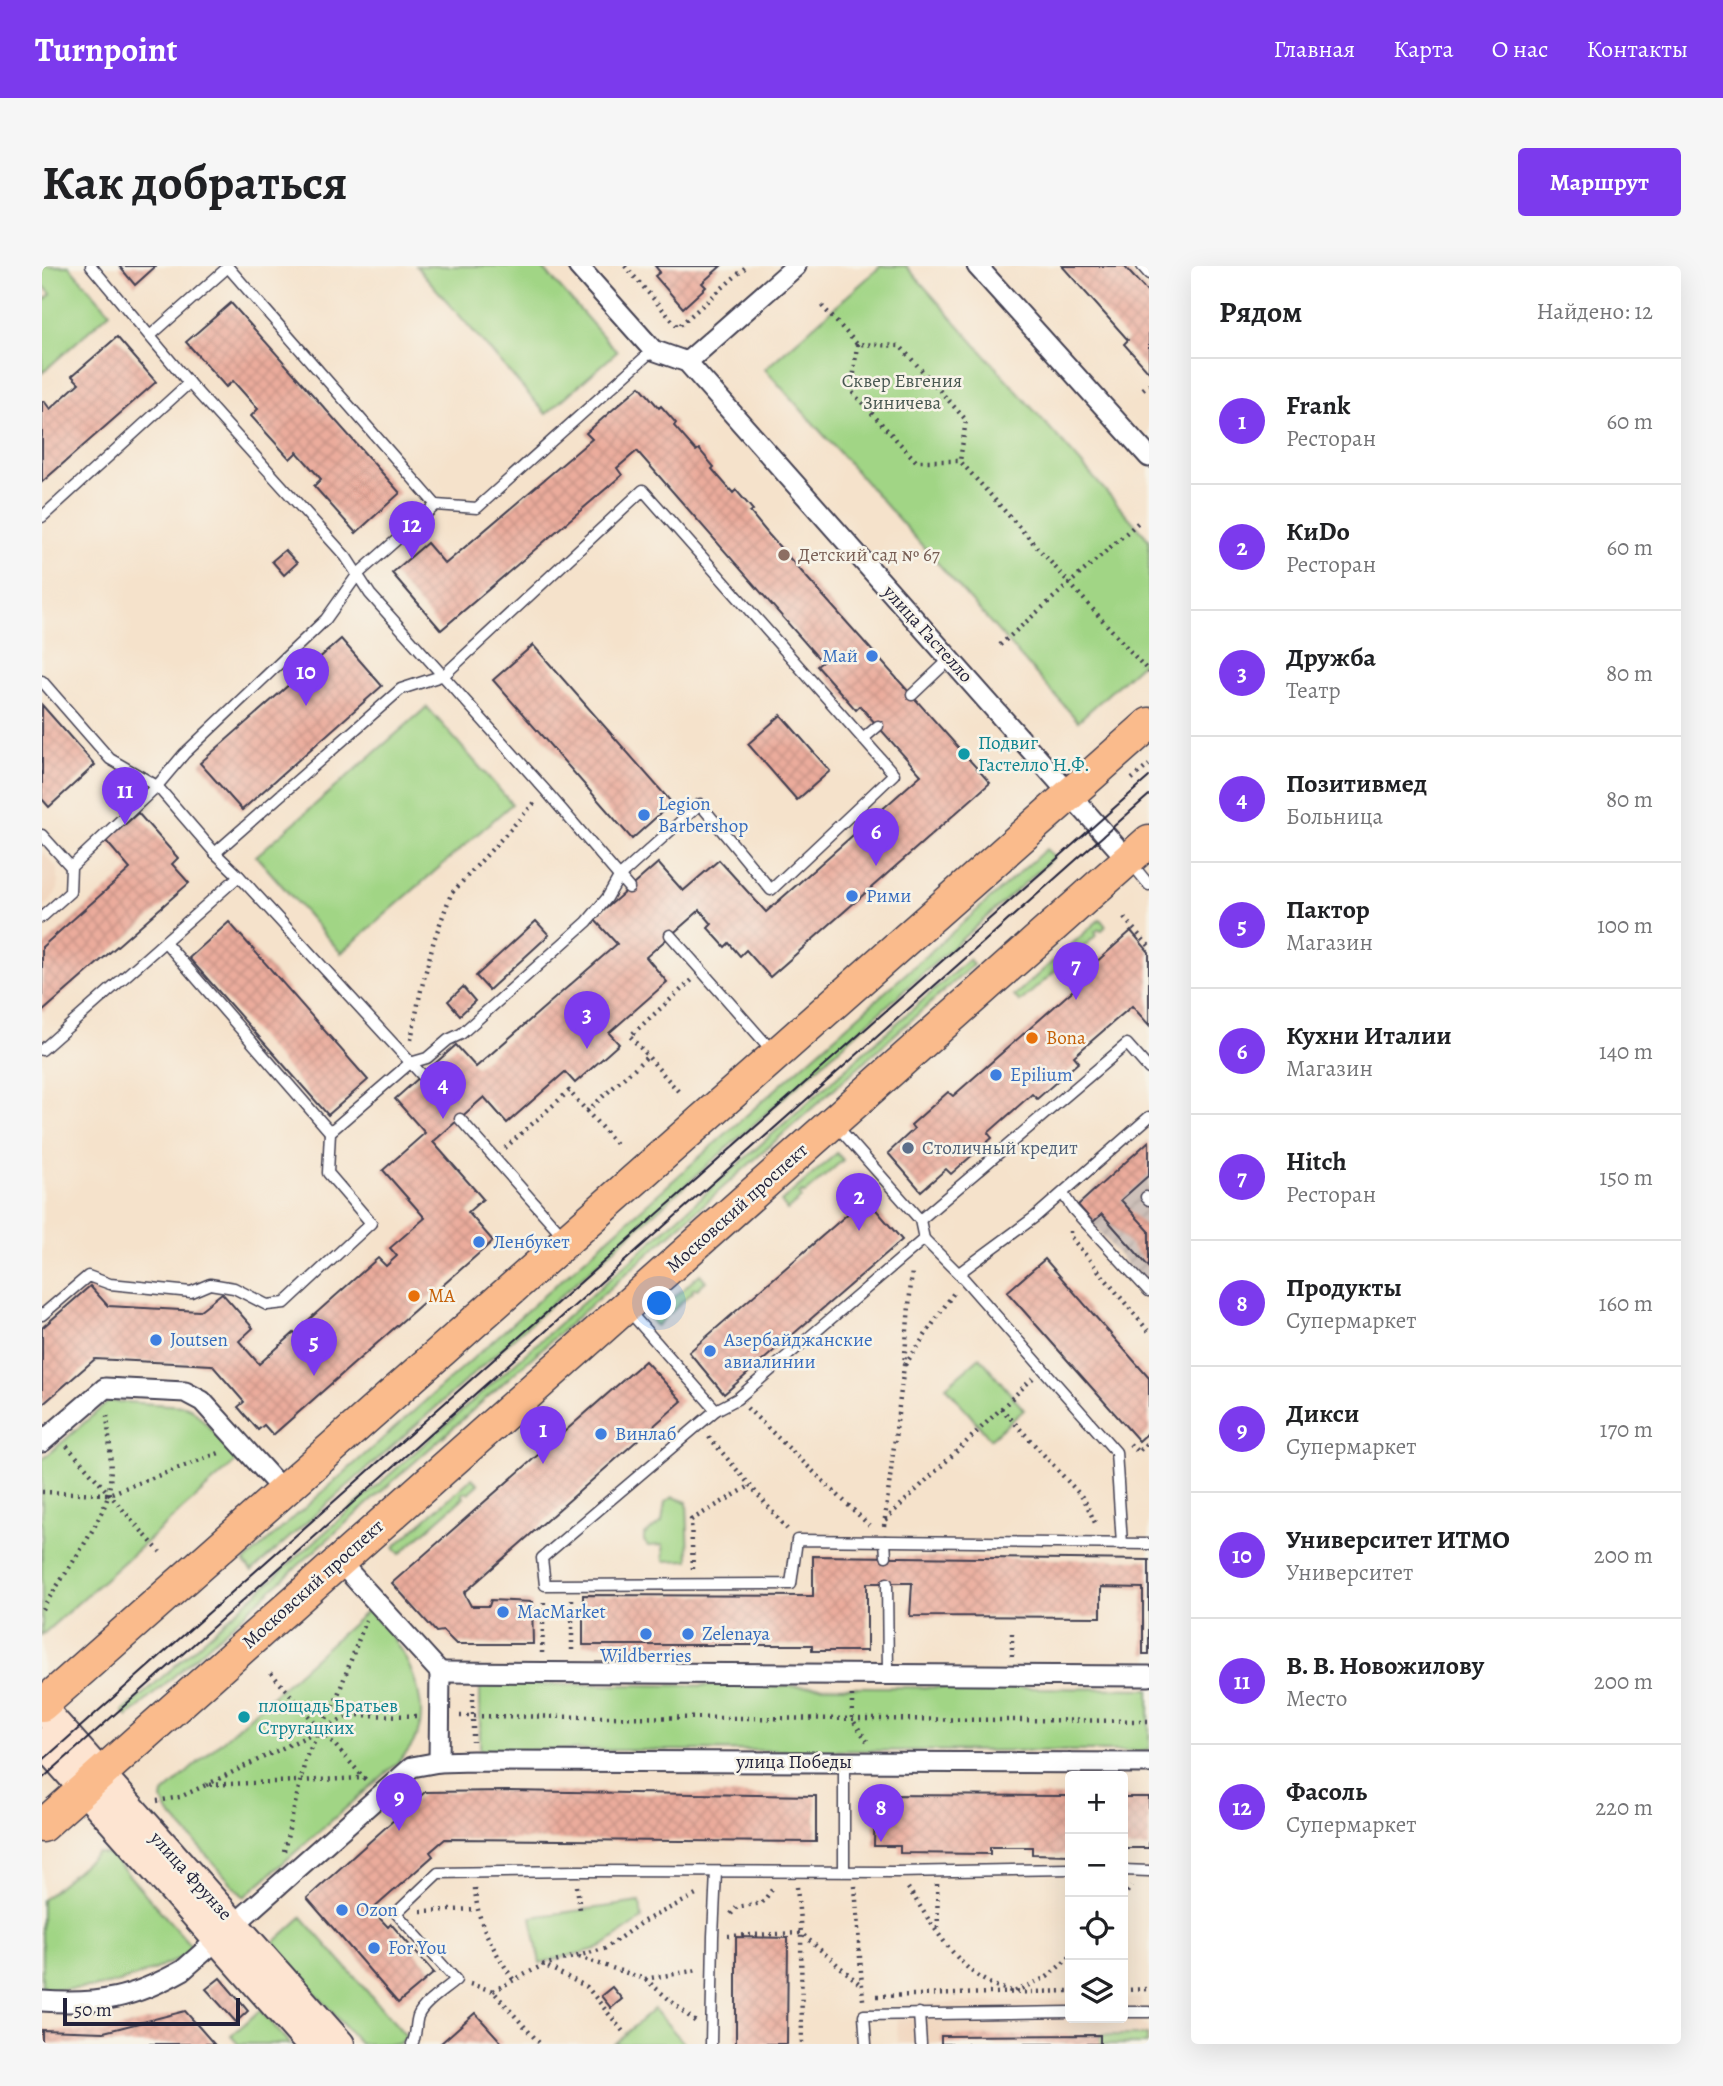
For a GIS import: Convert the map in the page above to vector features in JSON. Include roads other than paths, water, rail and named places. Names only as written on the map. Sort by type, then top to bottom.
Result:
[{"type":"main road","points":[[42,1707],[1149,724]]},
{"type":"main road","name":"Московский проспект","points":[[42,1826],[1139,851]]},
{"type":"street","name":"улица Гастелло","points":[[578,266],[653,350],[687,362],[1070,794],[1139,851]]},
{"type":"street","points":[[687,362],[796,266]]},
{"type":"street","points":[[977,266],[1149,457]]},
{"type":"street","points":[[42,1442],[105,1388],[185,1392],[194,1395],[284,1492]]},
{"type":"street","points":[[42,2001],[109,2001],[152,1987],[183,1970],[412,1767],[439,1762],[440,1672],[339,1561]]},
{"type":"street","points":[[440,1672],[1149,1676]]},
{"type":"street","name":"улица Фрунзе","points":[[42,1707],[92,1781],[226,1932],[340,2044]]},
{"type":"street","name":"улица Фрунзе","points":[[42,1742],[92,1781]]},
{"type":"street","name":"улица Победы","points":[[439,1762],[1149,1763]]},
{"type":"street","name":"улица Фрунзе","points":[[226,1932],[310,2044]]},
{"type":"lane","points":[[91,266],[189,383],[358,574],[370,594],[547,790],[629,888]]},
{"type":"lane","points":[[1142,266],[1149,274]]},
{"type":"lane","points":[[150,336],[228,267],[436,505],[477,508],[653,350]]},
{"type":"lane","points":[[42,517],[189,383]]},
{"type":"lane","points":[[215,853],[401,689],[444,675],[643,490],[894,775],[771,890],[700,804],[619,877],[607,898],[587,922],[461,1034],[448,1040],[427,1058],[410,1063],[330,1132]]},
{"type":"lane","points":[[42,917],[70,892],[71,867],[157,786],[184,754],[326,619],[358,574],[436,505]]},
{"type":"lane","points":[[912,695],[950,659]]},
{"type":"lane","points":[[42,681],[110,759],[157,786],[215,853],[422,1075]]},
{"type":"lane","points":[[864,738],[878,726]]},
{"type":"lane","points":[[42,835],[71,867]]},
{"type":"lane","points":[[1139,851],[1149,886]]},
{"type":"lane","points":[[42,1050],[239,876]]},
{"type":"lane","points":[[670,935],[776,1056]]},
{"type":"lane","points":[[42,1315],[88,1276],[110,1283],[191,1292],[211,1284],[234,1288],[267,1305],[285,1303],[371,1223],[328,1173],[330,1132],[165,942]]},
{"type":"lane","points":[[920,1220],[1127,1044],[1149,1069]]},
{"type":"lane","points":[[961,1276],[1063,1194],[1149,1117]]},
{"type":"lane","points":[[460,1119],[567,1241]]},
{"type":"lane","points":[[833,1122],[920,1220],[924,1239],[961,1276],[1116,1452],[1122,1544]]},
{"type":"lane","points":[[1063,1194],[1073,1209],[1149,1291]]},
{"type":"lane","points":[[924,1239],[737,1399],[698,1424],[542,1558],[545,1585],[791,1584],[797,1540],[1149,1544]]},
{"type":"lane","points":[[625,1307],[716,1410]]},
{"type":"lane","points":[[885,1541],[886,1556]]},
{"type":"lane","points":[[887,1583],[888,1674]]},
{"type":"lane","points":[[844,1762],[849,1871]]},
{"type":"lane","points":[[412,2044],[416,2036],[418,2016],[456,1980],[396,1913],[438,1873],[1065,1869]]},
{"type":"lane","points":[[1128,1870],[1149,1871]]},
{"type":"lane","points":[[711,2040],[716,1872]]},
{"type":"lane","points":[[866,2044],[864,2015],[1065,2012]]},
{"type":"lane","points":[[1128,2012],[1149,2012]]},
{"type":"lane","points":[[919,2014],[921,2044]]},
{"type":"tram line","points":[[42,1761],[1149,777]]},
{"type":"tram line","points":[[42,1779],[1149,795]]},
{"type":"place","name":"Детский сад № 67","points":[[784,555]]},
{"type":"place","name":"Фасоль","points":[[412,559]]},
{"type":"place","name":"Май","points":[[872,656]]},
{"type":"place","name":"Университет ИТМО","points":[[306,706]]},
{"type":"place","name":"Подвиг Гастелло Н.Ф.","points":[[964,754]]},
{"type":"place","name":"Legion Barbershop","points":[[644,815]]},
{"type":"place","name":"В. В. Новожилову","points":[[125,825]]},
{"type":"place","name":"Кухни Италии","points":[[876,866]]},
{"type":"place","name":"Рими","points":[[852,896]]},
{"type":"place","name":"Hitch","points":[[1076,1000]]},
{"type":"place","name":"Bona","points":[[1032,1038]]},
{"type":"place","name":"Дружба","points":[[587,1049]]},
{"type":"place","name":"Epilium","points":[[996,1075]]},
{"type":"place","name":"Позитивмед","points":[[443,1119]]},
{"type":"place","name":"Столичный кредит","points":[[908,1148]]},
{"type":"place","name":"КиDo","points":[[859,1231]]},
{"type":"place","name":"Ленбукет","points":[[479,1242]]},
{"type":"place","name":"MA","points":[[414,1296]]},
{"type":"place","name":"Joutsen","points":[[156,1340]]},
{"type":"place","name":"Азербайджанские авиалинии","points":[[710,1351]]},
{"type":"place","name":"Пактор","points":[[314,1376]]},
{"type":"place","name":"Винлаб","points":[[601,1434]]},
{"type":"place","name":"Frank","points":[[543,1464]]},
{"type":"place","name":"MacMarket","points":[[503,1612]]},
{"type":"place","name":"Wildberries","points":[[646,1634]]},
{"type":"place","name":"Zelenaya","points":[[688,1634]]},
{"type":"place","name":"площадь Братьев Стругацких","points":[[244,1717]]},
{"type":"place","name":"Дикси","points":[[399,1831]]},
{"type":"place","name":"Продукты","points":[[881,1842]]},
{"type":"place","name":"Ozon","points":[[342,1910]]},
{"type":"place","name":"For You","points":[[374,1948]]},
{"type":"park label","name":"Сквер Евгения Зиничева","points":[[902,392]]}]
